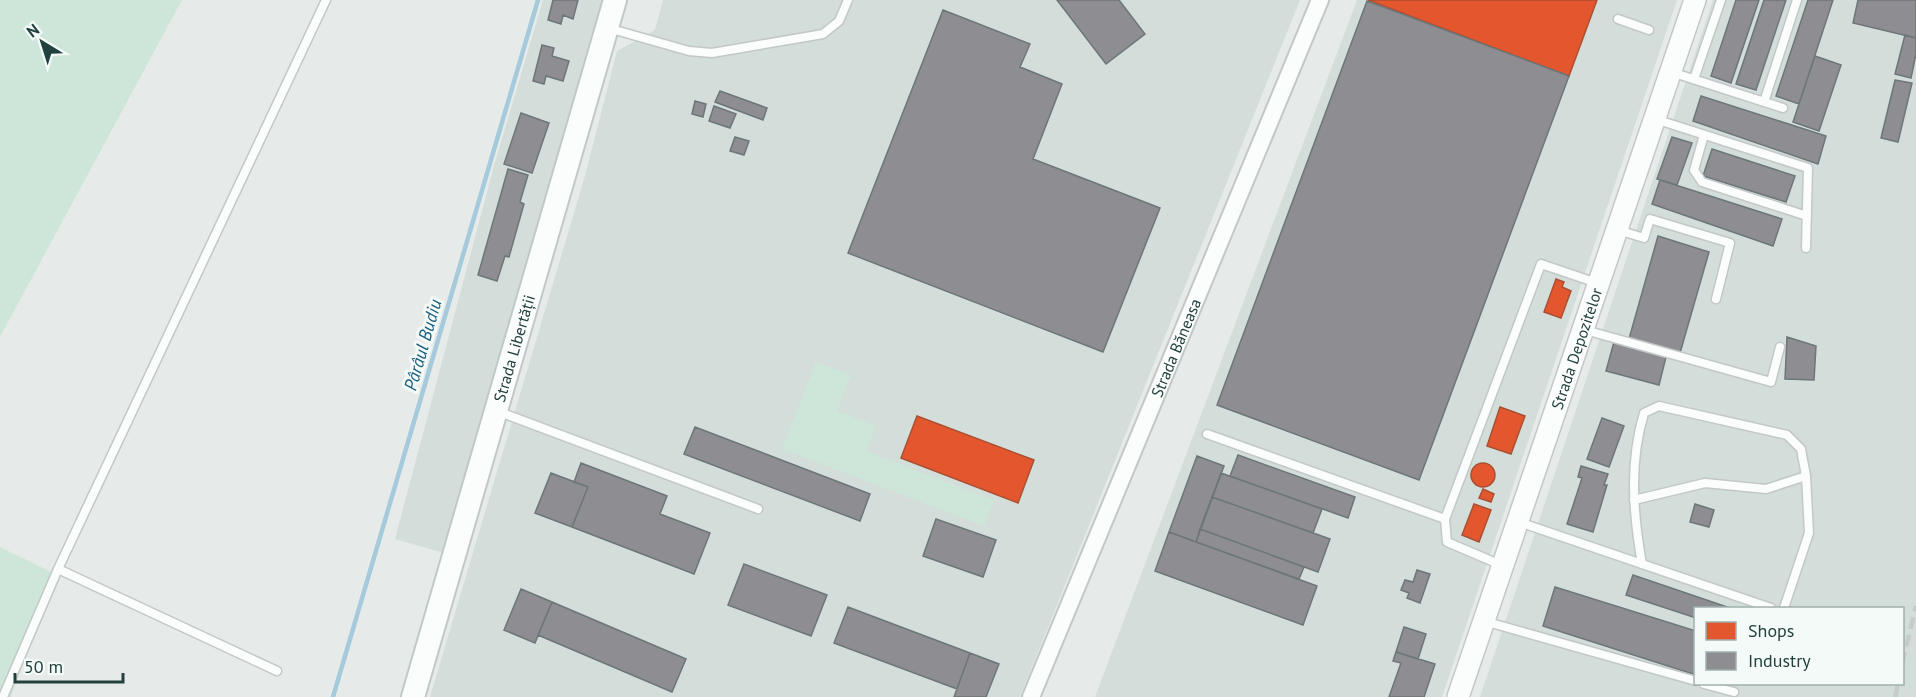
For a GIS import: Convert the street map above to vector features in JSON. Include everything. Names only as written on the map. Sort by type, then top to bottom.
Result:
[{"type":"main road","name":"Strada Libertății","points":[[413,697],[615,0]]},
{"type":"street","name":"Strada Băneasa","points":[[1031,697],[1320,0]]},
{"type":"street","name":"Strada Depozitelor","points":[[1458,697],[1585,330],[1695,0]]},
{"type":"lane","points":[[3,697],[58,569],[326,0]]},
{"type":"lane","points":[[607,28],[689,51],[712,53],[823,34],[839,21],[848,0]]},
{"type":"lane","points":[[1694,79],[1721,0]]},
{"type":"lane","points":[[1764,102],[1797,0]]},
{"type":"lane","points":[[1618,19],[1649,30]]},
{"type":"lane","points":[[1671,72],[1783,108]]},
{"type":"lane","points":[[1655,119],[1808,168],[1806,248]]},
{"type":"lane","points":[[1704,135],[1694,170],[1702,182],[1807,216]]},
{"type":"lane","points":[[1618,230],[1644,238],[1650,219],[1730,243],[1716,299]]},
{"type":"lane","points":[[1503,565],[1447,542],[1445,519],[1541,264],[1600,284]]},
{"type":"lane","points":[[1585,330],[1771,382],[1780,347]]},
{"type":"lane","points":[[1642,564],[1633,480],[1638,434],[1644,413],[1659,406],[1788,435],[1801,449],[1806,476],[1809,533],[1785,607]]},
{"type":"lane","points":[[497,411],[758,509]]},
{"type":"lane","points":[[1207,434],[1445,519]]},
{"type":"lane","points":[[1634,500],[1705,483],[1766,489],[1806,476]]},
{"type":"lane","points":[[1518,522],[1765,607]]},
{"type":"lane","points":[[58,569],[277,671]]},
{"type":"lane","points":[[1484,621],[1694,681]]},
{"type":"lane","points":[[1708,685],[1735,691]]},
{"type":"shaded area","points":[[543,0],[608,0],[447,554],[395,539],[495,162]]},
{"type":"shaded area","points":[[663,0],[1300,0],[1020,697],[430,697],[585,176],[617,51],[655,30]]},
{"type":"shaded area","points":[[1357,0],[1677,0],[1442,697],[1095,697]]},
{"type":"shaded area","points":[[1713,0],[1916,0],[1916,697],[1480,697]]},
{"type":"green space","points":[[0,0],[182,0],[0,337]]},
{"type":"green space","points":[[816,362],[851,375],[837,411],[876,426],[866,451],[994,500],[984,526],[782,449]]},
{"type":"green space","points":[[0,547],[53,573],[11,697],[0,697]]},
{"type":"building: Shops","points":[[1368,0],[1597,0],[1569,76]]},
{"type":"building: Shops","points":[[1556,279],[1564,282],[1562,287],[1571,291],[1561,318],[1544,312]]},
{"type":"building: Shops","points":[[1500,407],[1525,416],[1511,454],[1487,446]]},
{"type":"building: Shops","points":[[917,416],[1034,460],[1018,503],[901,458]]},
{"type":"building: Shops","points":[[1483,463],[1488,464],[1494,470],[1494,480],[1488,486],[1483,487],[1478,486],[1472,480],[1471,475],[1472,470],[1478,464]]},
{"type":"building: Shops","points":[[1483,489],[1494,494],[1491,502],[1479,498]]},
{"type":"building: Shops","points":[[1474,504],[1491,510],[1479,542],[1462,535]]},
{"type":"building: Industry","points":[[553,0],[578,0],[573,19],[563,15],[561,24],[548,20]]},
{"type":"building: Industry","points":[[1057,0],[1119,0],[1145,34],[1106,64]]},
{"type":"building: Industry","points":[[1736,0],[1759,0],[1731,83],[1711,76]]},
{"type":"building: Industry","points":[[1764,0],[1786,0],[1756,90],[1736,84]]},
{"type":"building: Industry","points":[[1808,0],[1833,0],[1799,104],[1776,96]]},
{"type":"building: Industry","points":[[1858,0],[1916,0],[1916,38],[1853,23]]},
{"type":"building: Industry","points":[[1367,1],[1569,76],[1419,480],[1217,405]]},
{"type":"building: Industry","points":[[943,10],[1030,44],[1020,67],[1062,84],[1033,159],[1160,208],[1103,352],[848,253]]},
{"type":"building: Industry","points":[[1905,35],[1916,38],[1916,54],[1911,78],[1895,74]]},
{"type":"building: Industry","points":[[542,45],[554,48],[552,56],[569,61],[563,81],[546,76],[544,84],[533,81]]},
{"type":"building: Industry","points":[[1815,56],[1841,65],[1819,131],[1793,122]]},
{"type":"building: Industry","points":[[1895,80],[1912,83],[1898,142],[1881,138]]},
{"type":"building: Industry","points":[[720,91],[767,108],[763,120],[715,102]]},
{"type":"building: Industry","points":[[1701,96],[1826,136],[1818,164],[1693,121]]},
{"type":"building: Industry","points":[[695,101],[706,104],[703,117],[692,114]]},
{"type":"building: Industry","points":[[714,106],[736,114],[730,128],[709,121]]},
{"type":"building: Industry","points":[[521,113],[549,123],[532,173],[504,164]]},
{"type":"building: Industry","points":[[735,137],[749,141],[744,155],[730,151]]},
{"type":"building: Industry","points":[[1672,137],[1692,143],[1677,185],[1657,179]]},
{"type":"building: Industry","points":[[1712,149],[1795,176],[1786,202],[1703,176]]},
{"type":"building: Industry","points":[[508,169],[528,175],[520,202],[524,204],[509,257],[505,256],[497,281],[478,275]]},
{"type":"building: Industry","points":[[1660,180],[1782,219],[1773,246],[1652,204]]},
{"type":"building: Industry","points":[[1658,236],[1709,252],[1680,353],[1629,339]]},
{"type":"building: Industry","points":[[1787,337],[1816,346],[1814,380],[1785,379]]},
{"type":"building: Industry","points":[[1614,342],[1666,357],[1659,385],[1606,371]]},
{"type":"building: Industry","points":[[1602,418],[1624,426],[1609,467],[1587,459]]},
{"type":"building: Industry","points":[[695,427],[870,494],[860,521],[684,454]]},
{"type":"building: Industry","points":[[1238,455],[1355,497],[1348,518],[1230,476]]},
{"type":"building: Industry","points":[[1197,456],[1224,466],[1196,542],[1169,532]]},
{"type":"building: Industry","points":[[581,463],[667,496],[660,514],[710,533],[694,574],[572,527],[588,487],[574,482]]},
{"type":"building: Industry","points":[[1581,466],[1608,474],[1593,532],[1567,524],[1582,478],[1578,477]]},
{"type":"building: Industry","points":[[551,473],[588,487],[572,527],[535,513]]},
{"type":"building: Industry","points":[[1221,473],[1322,509],[1313,533],[1212,497]]},
{"type":"building: Industry","points":[[1212,497],[1330,539],[1318,572],[1200,529]]},
{"type":"building: Industry","points":[[1695,504],[1714,510],[1709,527],[1690,522]]},
{"type":"building: Industry","points":[[936,519],[996,540],[983,577],[923,556]]},
{"type":"building: Industry","points":[[1200,529],[1304,567],[1299,579],[1196,542]]},
{"type":"building: Industry","points":[[1169,532],[1317,586],[1303,625],[1155,571]]},
{"type":"building: Industry","points":[[744,564],[827,595],[811,636],[728,605]]},
{"type":"building: Industry","points":[[1417,570],[1430,574],[1420,603],[1407,598],[1409,593],[1401,590],[1405,580],[1413,582]]},
{"type":"building: Industry","points":[[1633,575],[1727,607],[1694,607],[1694,617],[1626,595]]},
{"type":"building: Industry","points":[[1555,587],[1694,630],[1694,674],[1543,626]]},
{"type":"building: Industry","points":[[521,589],[552,602],[535,643],[504,630]]},
{"type":"building: Industry","points":[[552,602],[686,659],[672,692],[538,635]]},
{"type":"building: Industry","points":[[848,607],[970,653],[957,689],[834,643]]},
{"type":"building: Industry","points":[[1404,627],[1426,634],[1418,659],[1396,652]]},
{"type":"building: Industry","points":[[1396,652],[1435,664],[1424,697],[1389,697],[1401,663],[1393,661]]},
{"type":"building: Industry","points":[[970,653],[999,664],[986,697],[954,697]]},
{"type":"waterway","name":"Pârâul Budiu","points":[[333,697],[538,0]]},
{"type":"railway","points":[[1904,656],[1916,606]]},
{"type":"railway","points":[[1895,697],[1898,685]]}]
